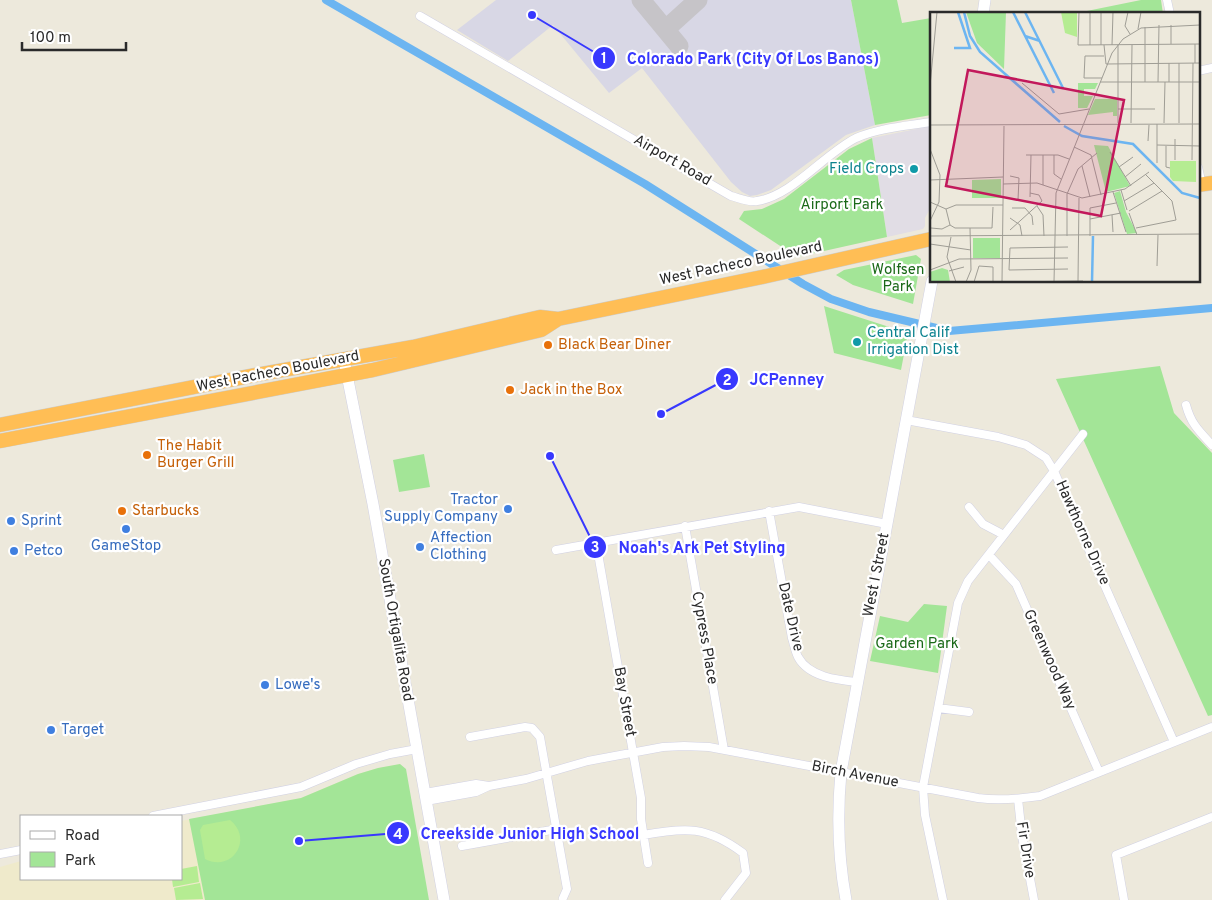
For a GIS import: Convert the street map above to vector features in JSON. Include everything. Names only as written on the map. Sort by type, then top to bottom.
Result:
[{"type":"highway","name":"West Pacheco Boulevard","points":[[0,425],[430,344],[540,317],[558,319],[767,276],[930,239]]},
{"type":"highway","name":"West Pacheco Boulevard","points":[[0,441],[405,364],[541,330],[558,319]]},
{"type":"highway","points":[[93,423],[145,406],[219,389],[222,382]]},
{"type":"street","name":"Airport Road","points":[[420,16],[731,196],[743,200],[756,202],[784,191],[845,145],[864,135],[930,122]]},
{"type":"street","name":"West I Street","points":[[846,900],[840,866],[838,833],[838,798],[841,772],[932,282]]},
{"type":"street","name":"South Ortigalita Road","points":[[344,360],[373,504],[444,900]]},
{"type":"street","points":[[1186,405],[1189,418],[1194,426],[1212,445]]},
{"type":"street","name":"Hawthorne Drive","points":[[906,420],[1026,444],[1046,458],[1054,471],[1174,742]]},
{"type":"street","points":[[943,900],[926,815],[923,787],[958,603],[968,581],[1083,434]]},
{"type":"street","points":[[556,550],[799,507],[887,524]]},
{"type":"street","points":[[969,507],[983,524],[1004,535]]},
{"type":"street","name":"Date Drive","points":[[769,511],[792,638],[798,656],[812,670],[830,679],[857,682]]},
{"type":"street","name":"Cypress Place","points":[[685,526],[724,750]]},
{"type":"street","name":"Bay Street","points":[[596,542],[641,798],[641,819],[648,862]]},
{"type":"street","name":"Greenwood Way","points":[[989,554],[1016,584],[1099,772]]},
{"type":"street","points":[[938,708],[970,712]]},
{"type":"street","points":[[470,737],[525,727],[534,730],[540,737],[568,889],[563,898]]},
{"type":"street","name":"Birch Avenue","points":[[426,797],[476,792],[489,786],[526,779],[575,764],[663,747],[684,746],[724,750],[995,801],[1018,799],[1040,796],[1212,727]]},
{"type":"street","points":[[158,815],[301,787],[356,764],[390,754],[417,749]]},
{"type":"street","name":"Fir Drive","points":[[1018,799],[1022,836],[1034,900]]},
{"type":"street","points":[[1124,900],[1116,855],[1212,817]]},
{"type":"street","points":[[462,846],[557,829]]},
{"type":"street","points":[[643,835],[670,830],[698,830],[722,839],[743,853],[746,873],[725,900]]},
{"type":"street","points":[[0,854],[20,850]]},
{"type":"shaded area","points":[[496,0],[851,0],[875,125],[846,135],[771,190],[750,196],[742,192],[731,182],[642,68],[609,93],[553,25],[508,61],[457,30]]},
{"type":"shaded area","points":[[930,126],[930,209],[925,218],[923,229],[887,237],[872,138]]},
{"type":"shaded area","points":[[400,764],[428,900],[0,900],[0,867],[20,861],[20,880],[182,880],[182,821],[301,798],[358,774]]},
{"type":"green space","points":[[851,0],[897,0],[902,23],[930,18],[930,115],[875,125]]},
{"type":"green space","points":[[1141,0],[1161,0],[1163,12],[1082,12]]},
{"type":"green space","name":"Airport Park","points":[[872,138],[887,237],[797,257],[739,219],[744,211],[762,209],[784,199],[849,149]]},
{"type":"green space","name":"Wolfsen Park","points":[[916,255],[921,259],[913,304],[853,285],[836,275],[844,270]]},
{"type":"green space","points":[[824,306],[908,333],[901,370],[834,353]]},
{"type":"green space","points":[[1160,366],[1174,413],[1212,453],[1212,715],[1208,716],[1056,379]]},
{"type":"green space","points":[[424,454],[430,487],[399,492],[393,460]]},
{"type":"green space","name":"Garden Park","points":[[924,604],[947,606],[938,673],[870,661],[880,616],[908,622]]},
{"type":"green space","points":[[400,764],[406,769],[429,900],[205,900],[189,819],[301,798],[358,774]]},
{"type":"green space","points":[[230,820],[237,828],[240,836],[237,852],[231,858],[224,861],[215,862],[205,859],[200,830],[203,825]]},
{"type":"green space","points":[[197,866],[199,882],[173,887],[172,880],[182,880],[182,869]]},
{"type":"green space","points":[[200,883],[203,899],[176,900],[174,888]]},
{"type":"waterway","points":[[326,0],[645,184],[803,284],[831,299],[869,312],[949,331],[1212,308]]},
{"type":"taxiway","points":[[641,0],[679,46]]},
{"type":"taxiway","points":[[666,29],[698,0]]},
{"type":"place","name":"Colorado Park (City Of Los Banos)","points":[[532,15]]},
{"type":"place","name":"Field Crops","points":[[914,169]]},
{"type":"place","name":"Central Calif Irrigation Dist","points":[[857,342]]},
{"type":"place","name":"Black Bear Diner","points":[[548,345]]},
{"type":"place","name":"Jack in the Box","points":[[510,390]]},
{"type":"place","name":"JCPenney","points":[[661,414]]},
{"type":"place","name":"The Habit Burger Grill","points":[[147,455]]},
{"type":"place","name":"Noah's Ark Pet Styling","points":[[550,456]]},
{"type":"place","name":"Tractor Supply Company","points":[[508,509]]},
{"type":"place","name":"Starbucks","points":[[122,511]]},
{"type":"place","name":"Sprint","points":[[11,521]]},
{"type":"place","name":"GameStop","points":[[126,529]]},
{"type":"place","name":"Affection Clothing","points":[[420,547]]},
{"type":"place","name":"Petco","points":[[14,551]]},
{"type":"place","name":"Lowe's","points":[[265,685]]},
{"type":"place","name":"Target","points":[[51,730]]},
{"type":"place","name":"Creekside Junior High School","points":[[299,841]]}]
